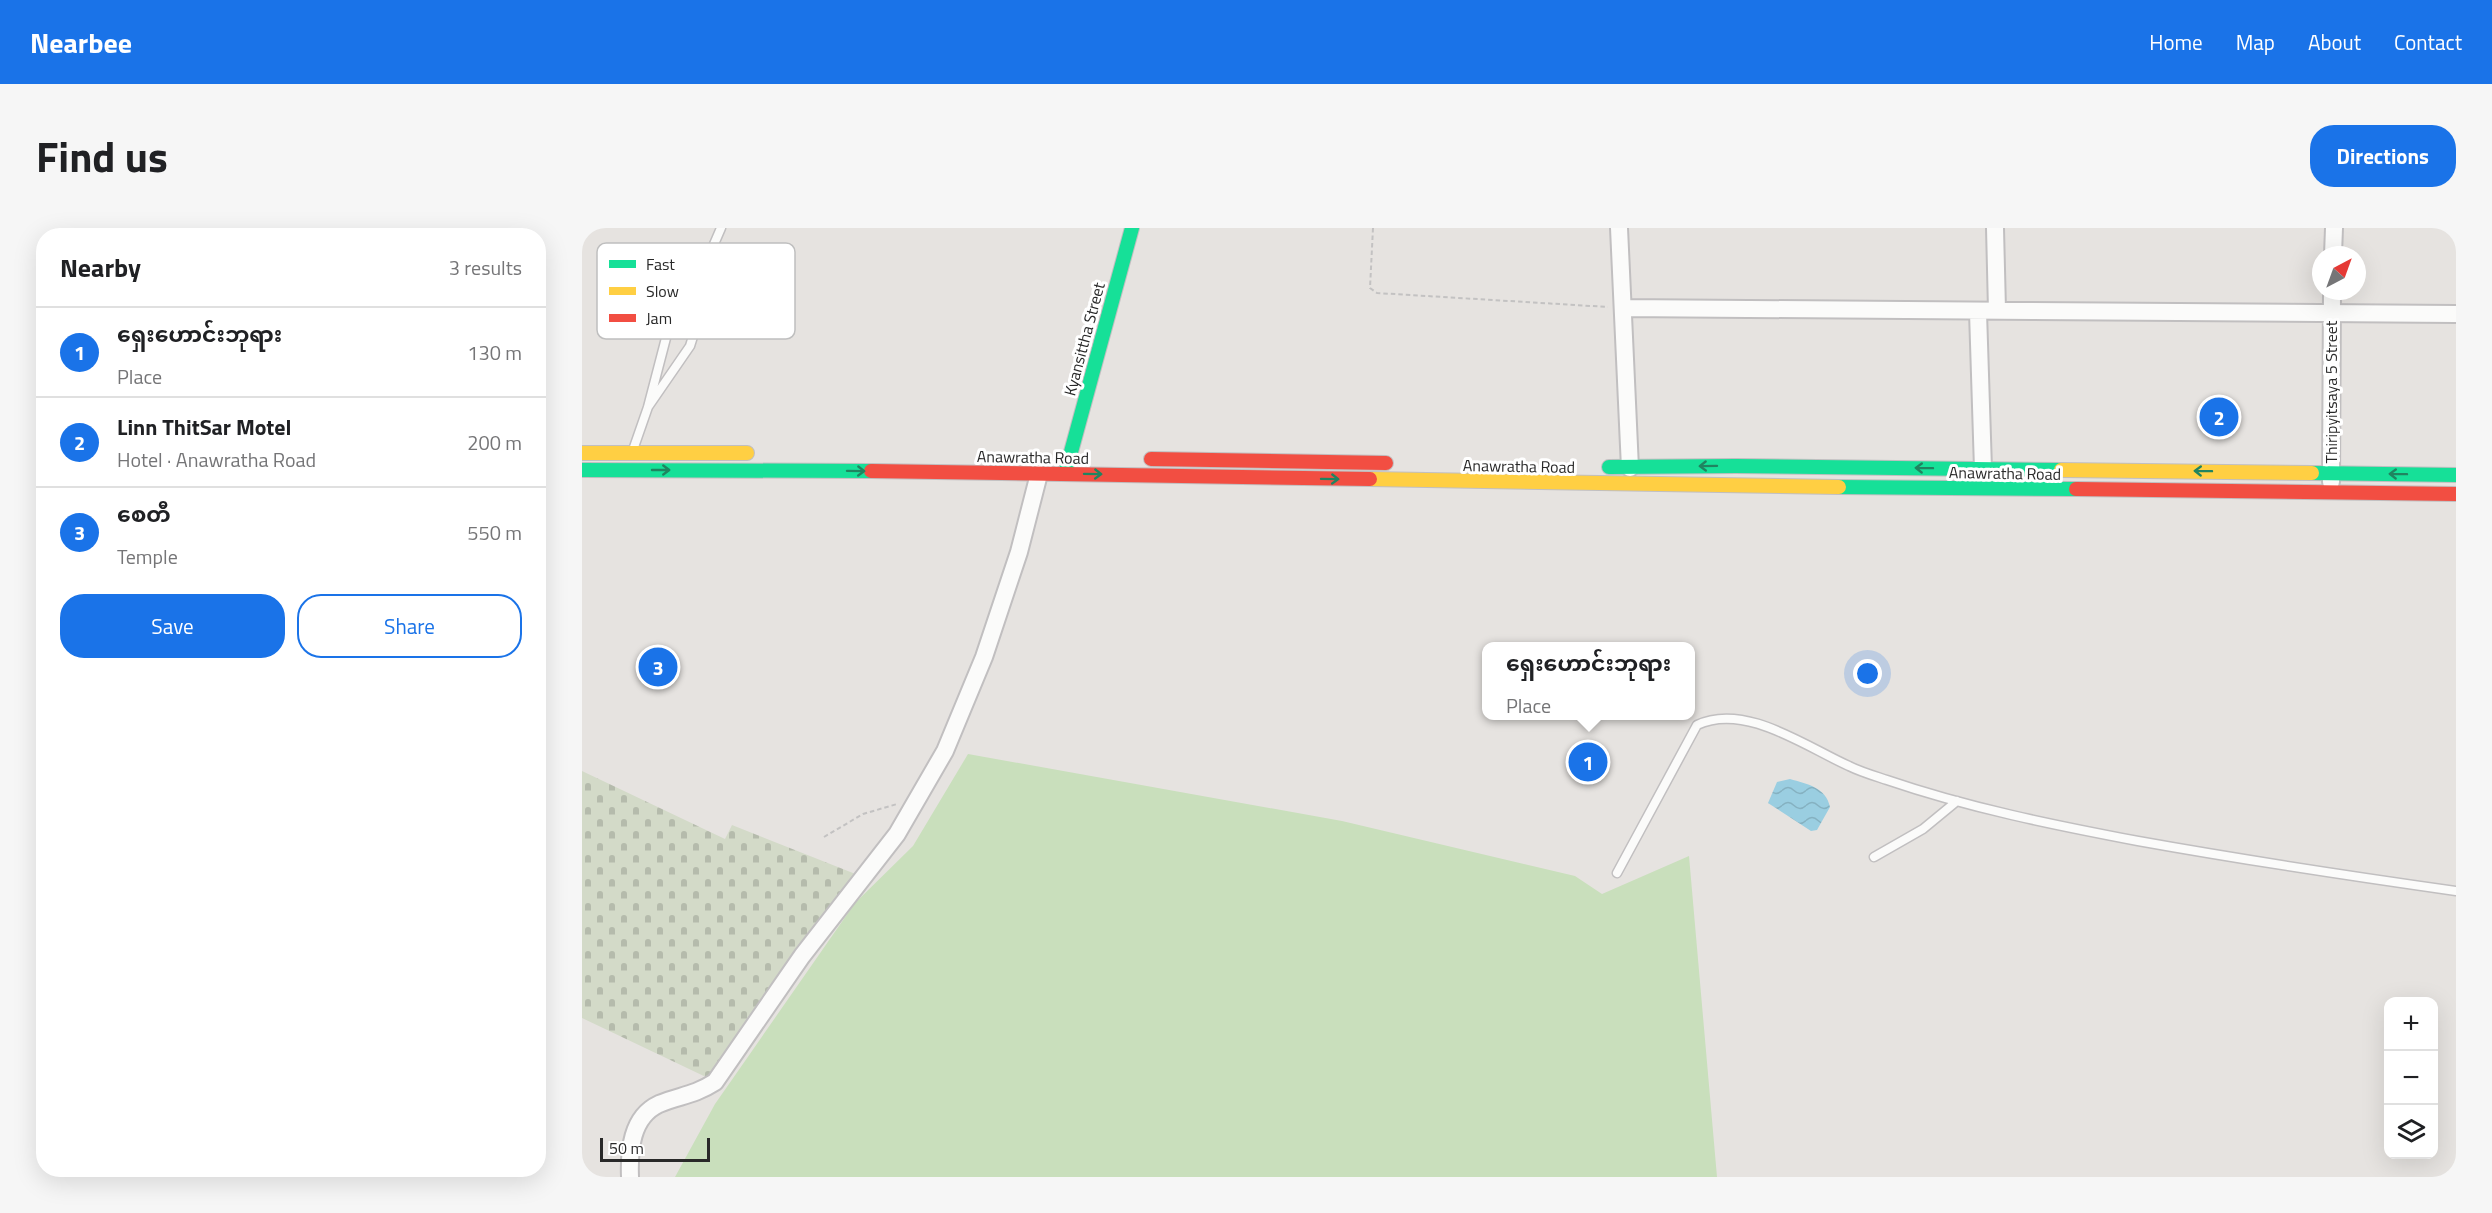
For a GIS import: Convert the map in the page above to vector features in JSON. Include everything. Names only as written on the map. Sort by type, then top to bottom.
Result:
[{"type":"main road","name":"Kyansittha Street","points":[[1065,474],[1132,228]]},
{"type":"main road","points":[[582,453],[758,453]]},
{"type":"main road","points":[[1138,459],[1396,464]]},
{"type":"main road","points":[[1296,462],[1296,479]]},
{"type":"main road","points":[[1441,481],[1443,465]]},
{"type":"main road","name":"Anawratha Road","points":[[1588,483],[1594,467],[1736,466],[2456,475]]},
{"type":"main road","points":[[1735,484],[1736,466]]},
{"type":"main road","points":[[1884,468],[1884,487]]},
{"type":"main road","points":[[2030,469],[2031,489]]},
{"type":"main road","name":"Anawratha Road","points":[[582,470],[826,470],[1296,479],[2456,494]]},
{"type":"street","points":[[1619,228],[1630,468]]},
{"type":"street","points":[[1995,228],[1997,310]]},
{"type":"street","points":[[2333,246],[2334,228]]},
{"type":"street","name":"Thiripyitsaya 5 Street","points":[[2331,492],[2332,300]]},
{"type":"street","points":[[1623,308],[2456,314]]},
{"type":"street","points":[[1977,312],[1983,469]]},
{"type":"street","points":[[630,1177],[629,1151],[639,1120],[657,1105],[697,1093],[715,1082],[801,956],[883,852],[917,801],[958,724],[984,657],[1019,552],[1039,474]]},
{"type":"lane","points":[[715,243],[721,228]]},
{"type":"lane","points":[[628,470],[666,339]]},
{"type":"lane","points":[[648,407],[690,346],[692,339]]},
{"type":"lane","points":[[1617,873],[1697,725],[1710,719],[1747,721],[1803,741],[1849,766],[1957,801],[2057,826],[2259,863],[2456,891]]},
{"type":"lane","points":[[1874,857],[1923,829],[1957,801]]},
{"type":"path","points":[[1373,228],[1370,288],[1377,294],[1623,308]]},
{"type":"path","points":[[825,837],[863,814],[884,806],[917,801]]},
{"type":"green space","points":[[968,754],[1342,821],[1575,876],[1602,894],[1689,856],[1717,1177],[675,1177],[715,1104],[855,903],[913,846]]},
{"type":"green space","points":[[582,771],[725,839],[732,825],[858,875],[708,1078],[582,1018]]},
{"type":"water","points":[[1790,779],[1815,787],[1828,800],[1830,807],[1817,830],[1811,831],[1768,803],[1777,782]]},
{"type":"traffic: fast","points":[[1065,474],[1132,228]]},
{"type":"traffic: fast","points":[[1609,467],[1736,466],[2061,470]]},
{"type":"traffic: fast","points":[[582,470],[871,471]]},
{"type":"traffic: fast","points":[[2312,473],[2456,475]]},
{"type":"traffic: fast","points":[[1839,487],[2076,489]]},
{"type":"traffic: slow","points":[[582,453],[747,453]]},
{"type":"traffic: slow","points":[[2061,470],[2312,473]]},
{"type":"traffic: slow","points":[[1370,479],[1839,487]]},
{"type":"traffic: jam","points":[[1151,459],[1386,463]]},
{"type":"traffic: jam","points":[[871,471],[1370,479]]},
{"type":"traffic: jam","points":[[2076,489],[2456,494]]},
{"type":"place","name":"Linn ThitSar Motel","points":[[2219,417]]},
{"type":"place","name":"စေတီ","points":[[658,667]]},
{"type":"place","name":"ရှေးဟောင်းဘုရား","points":[[1588,762]]}]
